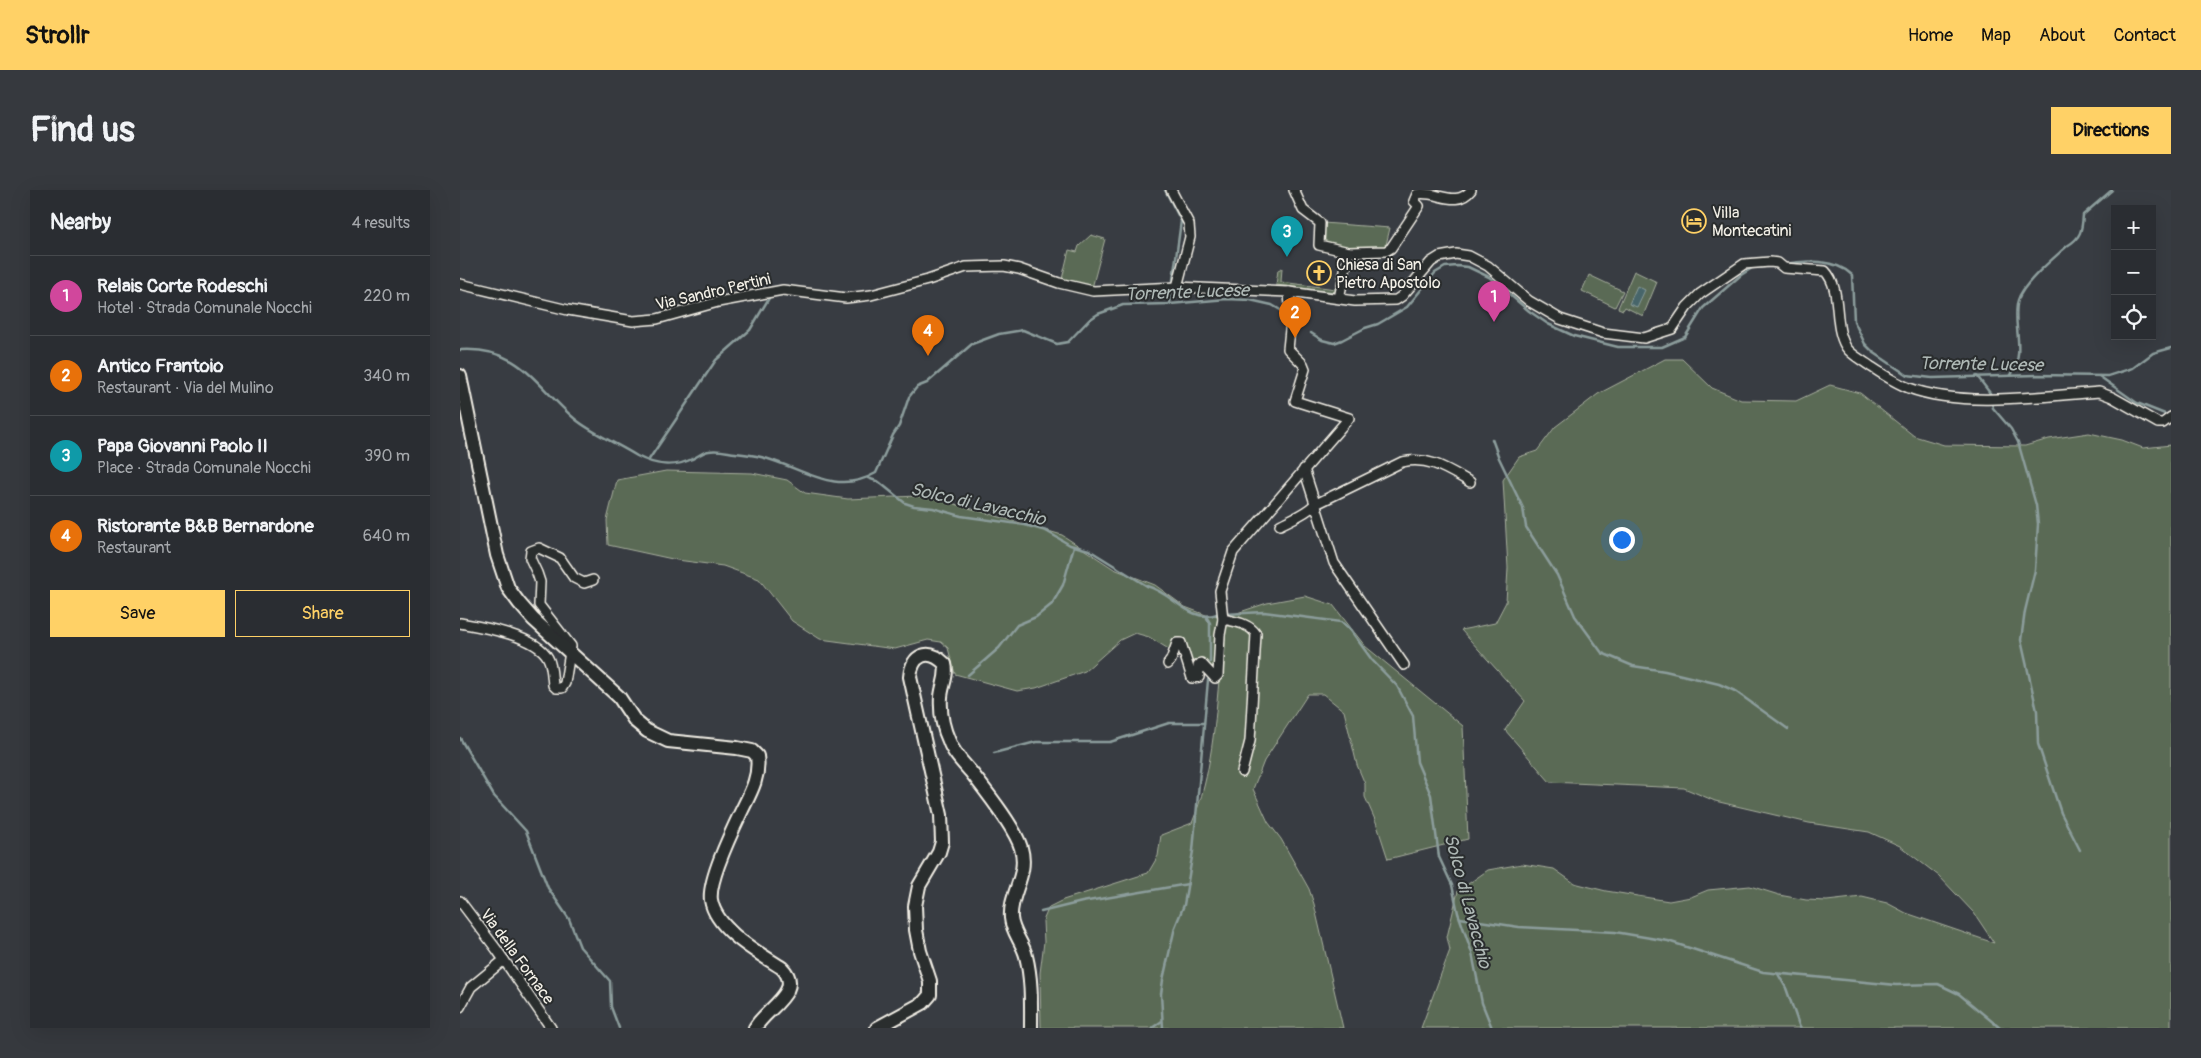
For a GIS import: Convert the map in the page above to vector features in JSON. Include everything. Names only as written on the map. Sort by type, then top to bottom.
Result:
[{"type":"main road","points":[[460,376],[497,555],[508,588],[533,619],[619,697],[636,721],[647,731],[668,740],[737,748],[752,751],[757,756],[757,777],[713,880],[711,900],[724,925],[740,941],[782,968],[790,980],[785,995],[765,1014],[754,1028]]},
{"type":"main road","points":[[876,1028],[923,1003],[930,995],[930,981],[920,951],[916,930],[915,906],[919,886],[939,852],[942,842],[941,815],[910,677],[911,666],[920,656],[926,654],[945,664],[947,672],[941,696],[941,712],[950,744],[988,794],[1018,839],[1022,849],[1022,877],[1014,898],[1011,918],[1026,956],[1032,986],[1032,1028]]},
{"type":"street","points":[[1171,190],[1189,224],[1190,237],[1177,287]]},
{"type":"street","points":[[1294,190],[1303,210],[1320,223],[1319,245],[1349,252],[1386,251],[1391,248],[1419,206],[1414,201],[1417,194],[1456,199],[1466,196],[1472,190]]},
{"type":"street","points":[[1339,298],[1349,252]]},
{"type":"street","name":"Via Sandro Pertini","points":[[461,284],[568,310],[633,321],[657,319],[718,302],[783,290],[846,298],[871,295],[928,280],[966,267],[1012,268],[1059,283],[1093,291],[1177,287],[1289,292],[1355,301],[1396,300],[1402,296],[1431,262],[1439,257],[1456,254],[1469,256],[1488,266],[1529,301],[1560,319],[1603,333],[1644,338],[1672,329],[1687,307],[1700,294],[1744,264],[1777,264],[1825,270],[1829,275],[1834,290],[1841,330],[1846,346],[1856,356],[1882,375],[1908,388],[1929,394],[1990,398],[2098,392],[2116,399],[2149,420],[2158,423],[2170,418]]},
{"type":"street","points":[[1168,664],[1172,660],[1177,643],[1181,643],[1192,677],[1195,679],[1199,677],[1198,666],[1202,663],[1215,678],[1218,675],[1220,635],[1223,619],[1220,591],[1233,552],[1349,418],[1295,401],[1305,369],[1303,364],[1288,349],[1292,310],[1289,292]]},
{"type":"street","points":[[1280,525],[1309,511],[1314,505],[1402,462],[1415,459],[1442,466],[1470,482]]},
{"type":"street","points":[[1304,469],[1314,505],[1340,575],[1363,602],[1404,665]]},
{"type":"street","points":[[460,623],[511,635],[541,650],[548,658],[553,685],[556,688],[562,688],[566,683],[571,646],[539,605],[540,582],[538,573],[530,558],[531,551],[539,548],[560,558],[574,578],[584,584],[593,580]]},
{"type":"street","points":[[1223,619],[1246,625],[1253,629],[1256,634],[1250,741],[1242,772]]},
{"type":"street","name":"Via della Fornace","points":[[460,901],[551,1028]]},
{"type":"street","points":[[460,1007],[471,987],[504,960]]},
{"type":"green space","points":[[1323,223],[1390,228],[1385,249],[1323,246]]},
{"type":"green space","points":[[1091,235],[1105,239],[1092,288],[1068,283],[1069,280],[1062,279],[1069,250],[1077,252],[1079,246]]},
{"type":"green space","points":[[1282,268],[1281,282],[1336,289],[1336,292],[1276,285],[1278,270]]},
{"type":"green space","points":[[1634,271],[1657,282],[1643,316],[1625,307],[1623,310],[1618,308]]},
{"type":"green space","points":[[1589,275],[1623,291],[1615,307],[1582,291]]},
{"type":"green space","points":[[1665,359],[1682,359],[1712,388],[1741,400],[1796,401],[1830,385],[1860,393],[1914,436],[1944,445],[2025,446],[2049,439],[2089,433],[2122,440],[2143,448],[2171,445],[2171,1028],[1421,1028],[1450,950],[1447,937],[1458,891],[1488,870],[1522,864],[1554,869],[1574,883],[1606,891],[1669,901],[1691,897],[1708,890],[1750,886],[1779,895],[1806,900],[1827,901],[1862,897],[1887,903],[1906,913],[1994,943],[1974,913],[1939,876],[1900,846],[1869,832],[1809,823],[1715,801],[1684,788],[1550,782],[1505,730],[1525,701],[1461,630],[1495,623],[1506,602],[1508,568],[1503,480],[1519,457],[1537,451],[1555,427],[1598,394]]},
{"type":"green space","points":[[666,471],[752,473],[787,480],[805,493],[848,499],[918,496],[934,498],[1062,535],[1114,569],[1155,585],[1185,607],[1206,615],[1228,616],[1267,603],[1305,596],[1333,605],[1365,646],[1463,726],[1468,839],[1388,859],[1376,822],[1365,797],[1365,784],[1357,765],[1344,711],[1323,694],[1308,694],[1264,761],[1253,789],[1268,822],[1281,839],[1309,889],[1343,1028],[1041,1028],[1040,973],[1044,942],[1043,921],[1049,907],[1063,900],[1148,873],[1158,856],[1161,835],[1192,823],[1199,805],[1208,767],[1220,670],[1180,656],[1149,637],[1135,633],[1120,640],[1085,671],[1036,688],[1017,691],[955,674],[948,648],[941,642],[928,640],[895,649],[820,639],[792,621],[759,579],[723,566],[677,560],[608,545],[607,520],[617,480]]},
{"type":"water","points":[[1637,286],[1645,290],[1637,307],[1629,304]]},
{"type":"waterway","points":[[1165,190],[1181,221],[1173,280]]},
{"type":"waterway","points":[[2011,375],[2016,366],[2018,356],[2016,309],[2021,293],[2040,271],[2078,237],[2083,215],[2112,190]]},
{"type":"waterway","name":"Torrente Lucese","points":[[1784,264],[1802,262],[1829,263],[1838,266],[1852,275],[1854,321],[1865,344],[1873,352],[1907,375],[1932,378],[2037,375],[2108,376],[2133,368],[2153,353],[2171,348]]},
{"type":"waterway","name":"Torrente Lucese","points":[[1311,333],[1322,340],[1334,343],[1378,324],[1407,307],[1435,273],[1445,267],[1457,266],[1468,267],[1489,277],[1529,311],[1548,324],[1574,336],[1618,347],[1662,347],[1685,337],[1703,308],[1741,275],[1752,268],[1774,266]]},
{"type":"waterway","points":[[1170,304],[1171,294]]},
{"type":"waterway","points":[[648,461],[716,360],[750,330],[769,298]]},
{"type":"waterway","name":"Torrente Lucese","points":[[460,350],[481,350],[498,354],[512,361],[575,419],[597,434],[650,462],[678,464],[702,453],[719,450],[761,457],[818,478],[846,482],[861,480],[876,473],[899,426],[909,397],[917,387],[927,383],[972,344],[999,334],[1023,330],[1057,344],[1068,342],[1089,320],[1098,314],[1123,305],[1170,304],[1227,299],[1250,300],[1272,305],[1289,315]]},
{"type":"waterway","points":[[1977,376],[1990,393],[1993,408],[2011,429],[2018,442],[2036,505],[2038,524],[2035,570],[2025,611],[2021,640],[2037,711],[2038,744],[2061,813],[2080,850]]},
{"type":"waterway","points":[[2099,376],[2137,403],[2170,416]]},
{"type":"waterway","points":[[1492,439],[1523,508],[1526,527],[1557,575],[1575,616],[1602,653],[1633,666],[1665,671],[1719,684],[1735,691],[1788,729]]},
{"type":"waterway","name":"Solco di Lavacchio","points":[[868,478],[879,482],[905,503],[914,506],[933,508],[961,516],[1025,525],[1046,531],[1070,545],[1089,550],[1198,615],[1217,614]]},
{"type":"waterway","points":[[968,675],[999,648],[1017,625],[1036,617],[1052,604],[1063,585],[1074,546]]},
{"type":"waterway","name":"Solco di Lavacchio","points":[[1226,614],[1264,612],[1341,622],[1349,628],[1372,660],[1397,686],[1413,716],[1417,762],[1431,795],[1439,857],[1452,885],[1458,913],[1472,953],[1482,1003],[1492,1028]]},
{"type":"waterway","points":[[1207,618],[1210,623],[1210,662]]},
{"type":"waterway","points":[[1163,1028],[1161,994],[1163,980],[1175,927],[1184,905],[1193,851],[1208,680]]},
{"type":"waterway","points":[[994,753],[1036,742],[1110,742],[1169,723],[1204,723]]},
{"type":"waterway","points":[[460,738],[494,796],[526,831],[548,888],[569,919],[580,947],[610,981],[611,1007],[619,1028]]},
{"type":"waterway","points":[[1041,912],[1082,902],[1188,884]]},
{"type":"waterway","points":[[1460,918],[1519,927],[1615,932],[1668,941],[1763,972],[1896,985],[1938,984],[1959,994],[2000,1028]]},
{"type":"waterway","points":[[1778,974],[1786,988],[1800,1028]]},
{"type":"waterway","points":[[1152,1028],[1162,1021]]},
{"type":"place","name":"Villa Montecatini","points":[[1694,221]]},
{"type":"place","name":"Papa Giovanni Paolo II","points":[[1287,257]]},
{"type":"place","name":"Chiesa di San Pietro Apostolo","points":[[1319,273]]},
{"type":"place","name":"Relais Corte Rodeschi","points":[[1494,322]]},
{"type":"place","name":"Antico Frantoio","points":[[1295,338]]},
{"type":"place","name":"Ristorante B&B Bernardone","points":[[928,356]]}]
